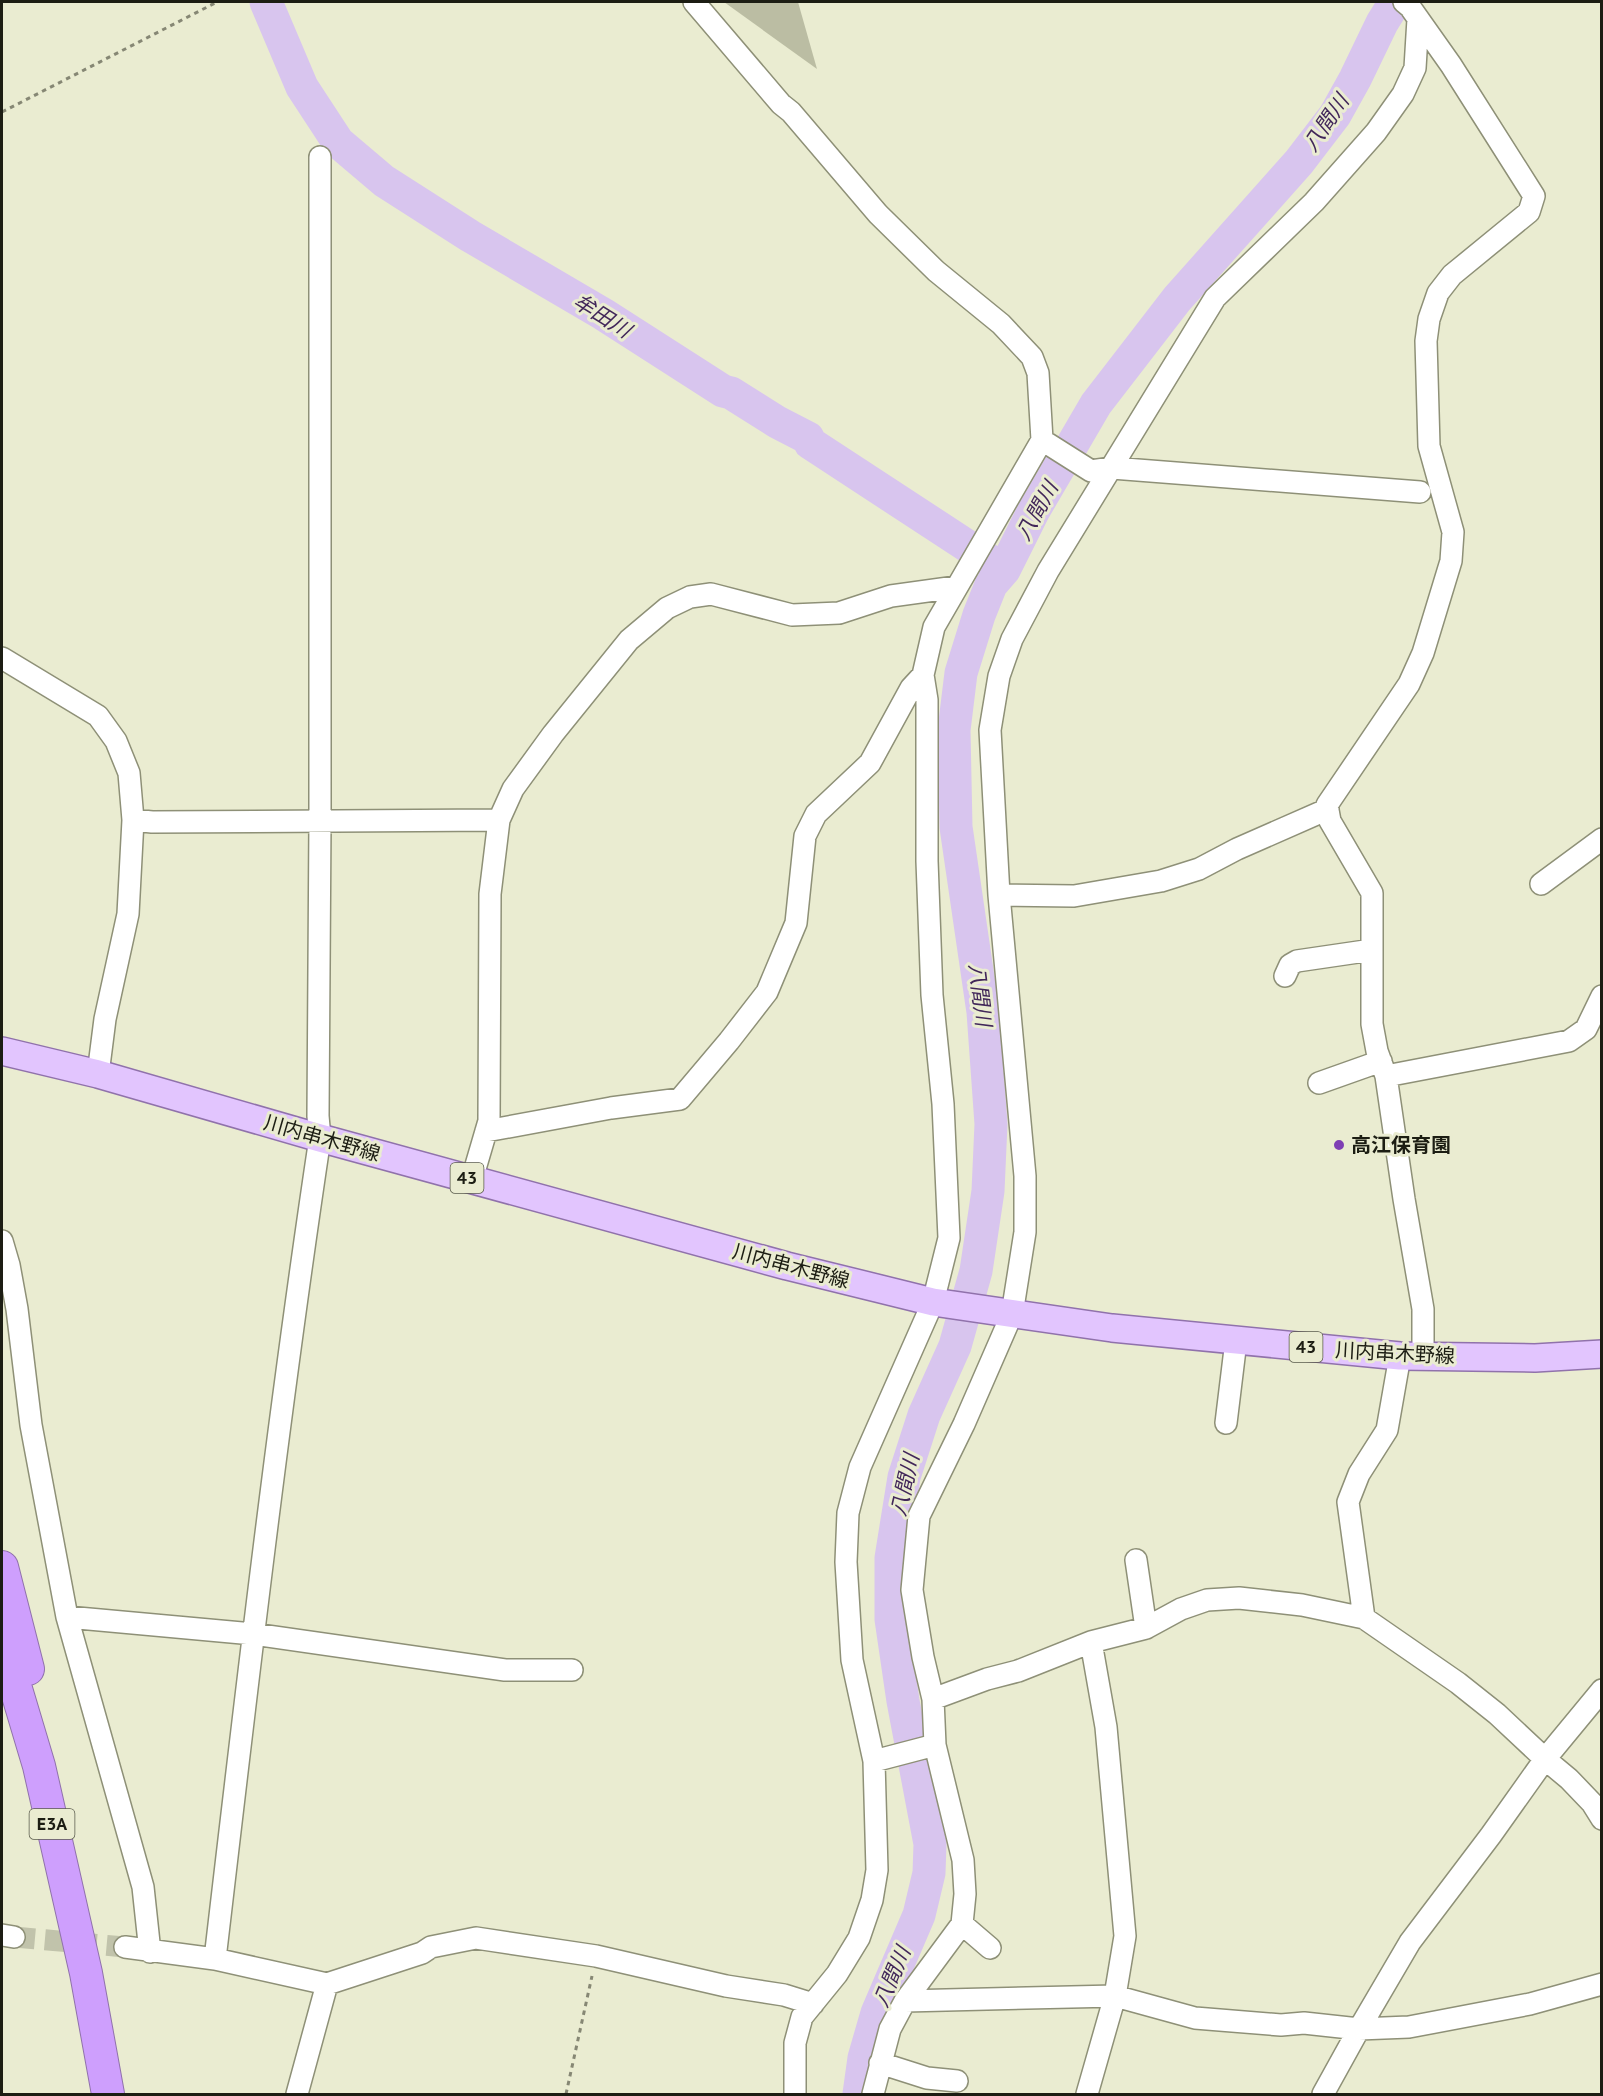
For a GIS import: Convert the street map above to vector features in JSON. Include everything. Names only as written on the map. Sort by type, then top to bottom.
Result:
[{"type":"highway","points":[[2,1567],[73,1858],[86,1973]]},
{"type":"highway","name":"E3A","points":[[2,1642],[39,1766],[86,1973],[108,2094]]},
{"type":"highway","points":[[2,1706],[86,1973]]},
{"type":"main road","name":"川内串木野線","points":[[2,1051],[98,1074],[320,1138],[787,1266],[933,1302],[1112,1328],[1412,1356],[1535,1358],[1602,1354]]},
{"type":"street","points":[[694,2],[879,214],[936,271],[1001,324],[1032,357],[1038,373],[1046,443],[956,587],[934,627],[923,675],[927,700],[927,861],[932,995],[943,1104],[949,1238],[933,1302],[861,1467],[848,1513],[846,1562],[852,1660],[874,1761],[878,1870],[872,1900],[860,1938],[837,1974],[802,2017],[795,2043],[795,2094]]},
{"type":"street","points":[[873,2094],[890,2029],[905,2001],[962,1924],[965,1894],[963,1860],[935,1745],[933,1700],[912,1590],[919,1516],[964,1424],[1012,1314],[1025,1232],[1025,1176],[999,895],[990,730],[999,676],[1011,639],[1048,571],[1215,298],[1314,202],[1376,132],[1403,94],[1415,68],[1411,9]]},
{"type":"street","points":[[1364,1618],[1348,1502],[1359,1474],[1387,1430],[1412,1356],[1423,1309],[1383,1069],[1372,1024],[1372,893],[1330,821],[1327,805],[1409,684],[1423,653],[1451,561],[1453,532],[1429,446],[1426,341],[1438,293],[1452,275],[1529,212],[1534,196],[1451,65],[1411,9]]},
{"type":"street","points":[[215,1959],[253,1634],[300,1272],[320,1138],[318,1104],[320,158]]},
{"type":"street","points":[[1046,443],[1090,471],[1112,468],[1420,492]]},
{"type":"street","points":[[472,1179],[489,1121],[490,894],[499,820],[513,789],[553,734],[629,640],[667,608],[690,597],[711,594],[792,615],[838,613],[891,596],[956,587]]},
{"type":"street","points":[[2,658],[98,716],[116,741],[129,773],[133,820],[128,914],[105,1018],[98,1074]]},
{"type":"street","points":[[486,1131],[611,1108],[680,1099],[767,993],[796,922],[805,836],[816,814],[870,763],[910,688],[923,675]]},
{"type":"street","points":[[999,895],[1074,896],[1161,881],[1200,869],[1237,849],[1328,809]]},
{"type":"street","points":[[133,820],[152,822],[499,820]]},
{"type":"street","points":[[1541,884],[1602,839]]},
{"type":"street","points":[[1285,976],[1290,965],[1297,961],[1372,950]]},
{"type":"street","points":[[1319,1083],[1383,1069],[1569,1041],[1586,1029],[1602,996]]},
{"type":"street","points":[[2,1051],[2,1061]]},
{"type":"street","points":[[2,1241],[17,1309],[31,1425],[67,1617],[143,1887],[150,1952]]},
{"type":"street","points":[[1226,1422],[1236,1341]]},
{"type":"street","points":[[1136,1560],[1146,1628]]},
{"type":"street","points":[[933,1700],[987,1679],[1018,1671],[1091,1642],[1146,1628],[1181,1609],[1207,1600],[1229,1599],[1302,1605],[1364,1618],[1466,1689],[1577,1787],[1592,1803],[1602,1819]]},
{"type":"street","points":[[67,1617],[253,1634],[505,1670],[572,1670]]},
{"type":"street","points":[[1087,2094],[1115,1996],[1125,1936],[1106,1727],[1091,1642]]},
{"type":"street","points":[[1323,2094],[1410,1942],[1545,1759],[1602,1690]]},
{"type":"street","points":[[874,1761],[935,1745]]},
{"type":"street","points":[[962,1924],[990,1948]]},
{"type":"street","points":[[125,1947],[215,1959],[327,1984],[422,1953],[431,1947],[476,1938],[596,1956],[726,1986],[784,1995],[813,2004]]},
{"type":"street","points":[[297,2094],[327,1984]]},
{"type":"street","points":[[905,2001],[1115,1996],[1195,2018],[1281,2025],[1304,2023],[1359,2028],[1409,2027],[1530,2004],[1602,1984]]},
{"type":"street","points":[[880,2063],[927,2078],[957,2081]]},
{"type":"path","points":[[2,112],[218,2]]},
{"type":"path","points":[[566,2094],[596,1956]]},
{"type":"green space","points":[[724,2],[798,2],[817,69]]},
{"type":"waterway","name":"牟田川","points":[[266,2],[302,87],[338,142],[384,181],[470,236],[603,314],[723,391],[731,393],[777,422],[808,438],[810,443],[1004,570]]},
{"type":"waterway","name":"八間川","points":[[859,2094],[864,2058],[877,2013],[919,1915],[929,1873],[930,1844],[903,1701],[891,1619],[891,1558],[904,1477],[924,1415],[955,1346],[976,1271],[988,1191],[991,1124],[983,1012],[956,827],[954,730],[961,673],[991,585],[1004,570],[1033,512],[1096,404],[1177,299],[1299,162],[1335,115],[1395,2]]},
{"type":"tunnel","points":[[14,1937],[125,1947]]},
{"type":"place","name":"高江保育園","points":[[1339,1145]]}]
